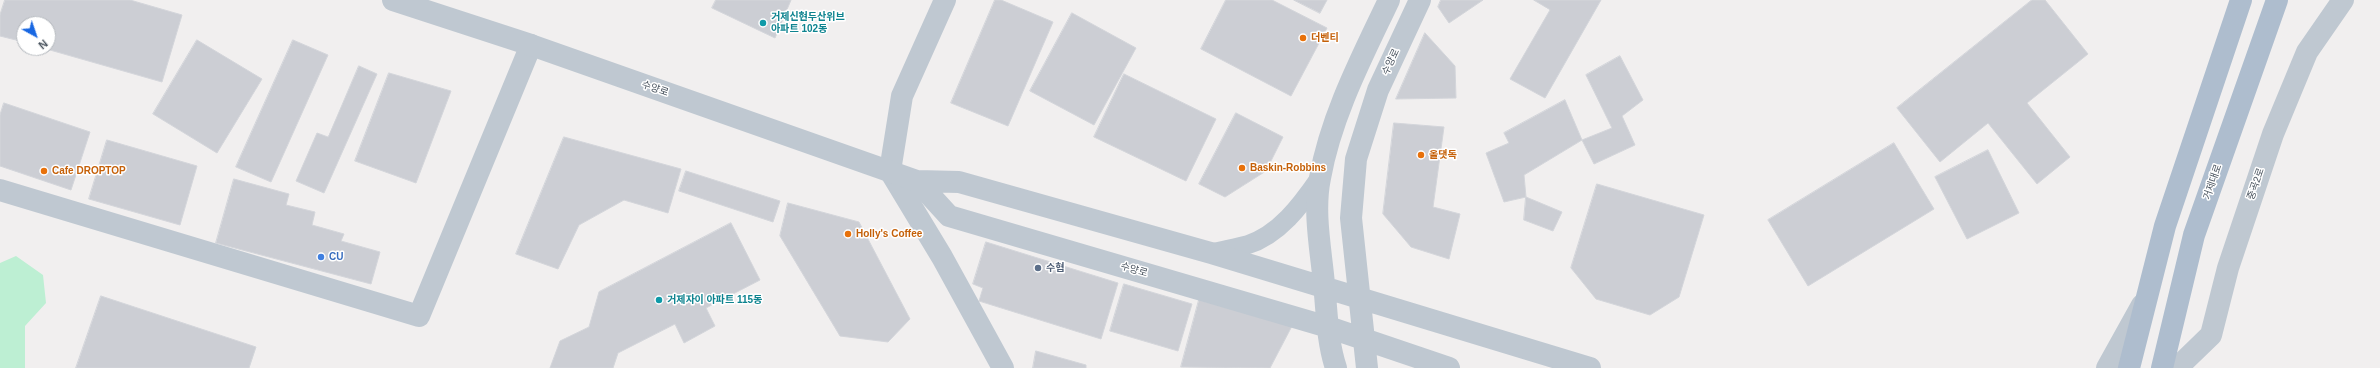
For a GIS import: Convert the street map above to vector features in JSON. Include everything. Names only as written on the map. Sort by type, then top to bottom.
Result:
[{"type":"main road","points":[[2129,368],[2165,226],[2241,0]]},
{"type":"main road","name":"거제대로","points":[[2162,368],[2194,235],[2277,0]]},
{"type":"street","name":"수양로","points":[[393,0],[531,45],[917,181],[959,182],[1211,253],[1324,289],[1590,368]]},
{"type":"street","points":[[945,0],[902,96],[890,171],[942,257],[1003,368]]},
{"type":"street","points":[[1336,368],[1328,327],[1324,289],[1318,218],[1320,179],[1332,134],[1352,78],[1389,0]]},
{"type":"street","name":"수양로","points":[[1367,368],[1351,218],[1356,159],[1378,90],[1420,0]]},
{"type":"street","name":"중곡2로","points":[[2177,368],[2211,334],[2228,268],[2273,134],[2307,52],[2343,0]]},
{"type":"street","points":[[0,190],[419,316],[531,45]]},
{"type":"street","name":"수양로","points":[[917,181],[949,216],[1328,327],[1449,368]]},
{"type":"street","points":[[2107,368],[2148,294]]},
{"type":"lane","points":[[1211,253],[1248,245],[1265,236],[1300,206],[1320,179]]},
{"type":"green space","points":[[16,256],[43,275],[46,303],[25,326],[25,368],[0,368],[0,263]]},
{"type":"building","points":[[5,0],[130,0],[182,15],[162,82],[56,52],[56,16],[16,16],[16,40],[0,36],[0,15]]},
{"type":"building","name":"거제신현두산위브 아파트 102동","points":[[716,0],[791,0],[775,38],[712,8]]},
{"type":"building","points":[[995,0],[1001,0],[1053,22],[1008,126],[951,103]]},
{"type":"building","points":[[1226,0],[1272,0],[1327,28],[1291,96],[1201,49]]},
{"type":"building","points":[[1294,0],[1327,0],[1320,13]]},
{"type":"building","points":[[1441,0],[1483,0],[1449,23],[1438,7]]},
{"type":"building","points":[[1534,0],[1601,0],[1545,98],[1510,79],[1550,10]]},
{"type":"building","points":[[2032,0],[2045,0],[2088,54],[2027,103],[2070,157],[2037,184],[1988,123],[1940,162],[1897,108]]},
{"type":"building","points":[[1072,13],[1136,48],[1094,125],[1030,91]]},
{"type":"building","points":[[1425,33],[1455,66],[1456,98],[1396,99]]},
{"type":"building","points":[[197,40],[262,79],[217,153],[153,114]]},
{"type":"building","points":[[293,40],[328,55],[271,182],[236,167]]},
{"type":"building","points":[[1620,56],[1643,100],[1622,116],[1635,145],[1594,164],[1582,140],[1612,128],[1586,75]]},
{"type":"building","points":[[359,66],[377,74],[324,193],[296,181],[317,133],[328,137]]},
{"type":"building","points":[[389,73],[451,91],[416,183],[355,161]]},
{"type":"building","points":[[1124,74],[1216,119],[1186,181],[1094,137]]},
{"type":"building","points":[[1565,100],[1582,140],[1524,175],[1526,197],[1504,202],[1486,153],[1509,143],[1504,133]]},
{"type":"building","points":[[4,103],[90,132],[71,190],[0,166],[0,115]]},
{"type":"building","points":[[1236,113],[1283,137],[1266,171],[1225,197],[1199,184]]},
{"type":"building","points":[[1394,123],[1444,127],[1433,207],[1460,214],[1449,259],[1411,247],[1383,214]]},
{"type":"building","points":[[564,137],[681,169],[668,213],[624,200],[579,225],[558,269],[516,254]]},
{"type":"building","points":[[107,140],[197,166],[180,225],[89,199]]},
{"type":"building","points":[[1894,143],[1934,209],[1808,286],[1768,220]]},
{"type":"building","points":[[1988,150],[2019,213],[1967,239],[1935,177]]},
{"type":"building","points":[[686,171],[780,201],[773,222],[679,191]]},
{"type":"building","points":[[234,179],[289,194],[286,205],[315,212],[312,225],[344,234],[341,241],[380,252],[371,284],[216,243]]},
{"type":"building","points":[[1597,184],[1704,215],[1679,297],[1650,315],[1596,299],[1571,268]]},
{"type":"building","points":[[1526,197],[1562,212],[1553,231],[1524,220]]},
{"type":"building","points":[[788,203],[859,222],[910,319],[888,342],[840,336],[780,236]]},
{"type":"building","name":"거제자이 아파트 115동","points":[[731,223],[760,280],[706,308],[715,326],[684,343],[675,324],[618,353],[613,368],[550,368],[560,341],[589,327],[599,292]]},
{"type":"building","points":[[986,242],[1118,283],[1101,339],[979,301],[983,288],[973,284]]},
{"type":"building","points":[[1124,284],[1192,304],[1178,351],[1110,331]]},
{"type":"building","points":[[101,296],[256,347],[249,368],[76,368]]},
{"type":"building","points":[[1199,300],[1292,326],[1270,368],[1181,367]]},
{"type":"building","points":[[1036,351],[1086,365],[1086,368],[1033,368]]},
{"type":"place","name":"거제신현두산위브 아파트 102동","points":[[763,23]]},
{"type":"place","name":"더벤티","points":[[1303,38]]},
{"type":"place","name":"올댓독","points":[[1421,155]]},
{"type":"place","name":"Baskin-Robbins","points":[[1242,168]]},
{"type":"place","name":"Cafe DROPTOP","points":[[44,171]]},
{"type":"place","name":"Holly's Coffee","points":[[848,234]]},
{"type":"place","name":"CU","points":[[321,257]]},
{"type":"place","name":"수협","points":[[1038,268]]},
{"type":"place","name":"거제자이 아파트 115동","points":[[659,300]]}]
